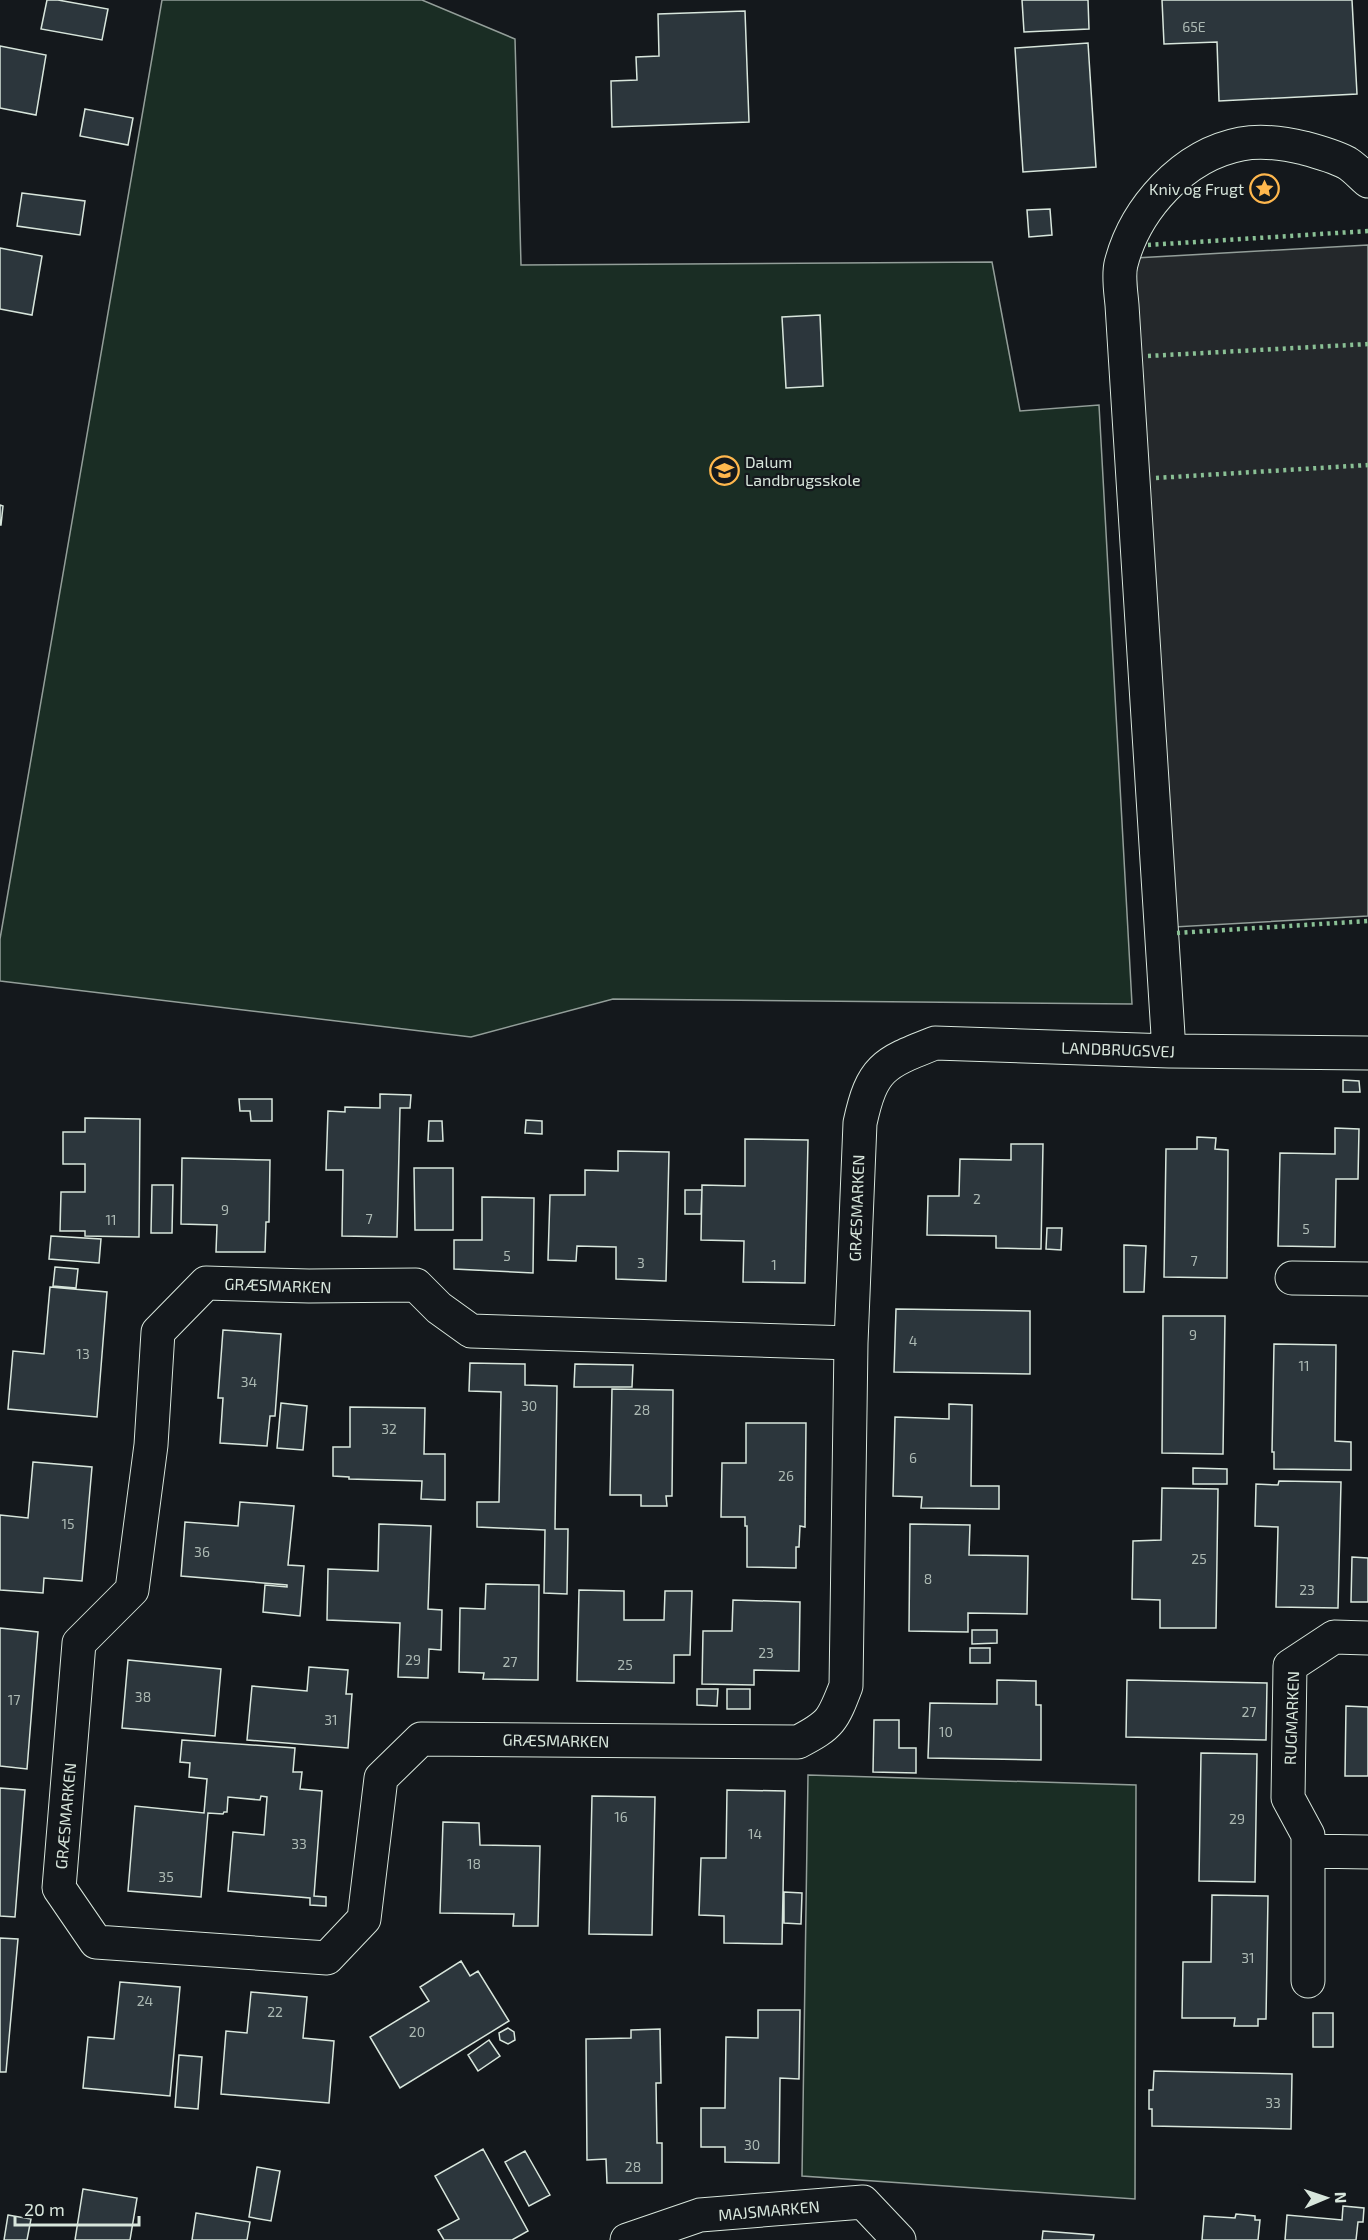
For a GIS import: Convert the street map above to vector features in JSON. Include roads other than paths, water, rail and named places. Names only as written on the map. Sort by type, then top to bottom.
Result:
[{"type":"street","points":[[1169,1051],[1121,266],[1134,233],[1150,204],[1169,183],[1192,164],[1240,144],[1264,142],[1321,152],[1348,164],[1368,181]]},
{"type":"street","name":"LANDBRUGSVEJ","points":[[876,1075],[901,1056],[935,1043],[1169,1051],[1368,1053]]},
{"type":"street","name":"GRÆSMARKEN","points":[[851,1343],[471,1331],[439,1308],[416,1286],[309,1286],[207,1282],[159,1332],[151,1445],[132,1590],[79,1642],[59,1888],[96,1942],[327,1958],[364,1919],[381,1778],[421,1739],[798,1742],[823,1729],[837,1711],[846,1686],[851,1343],[860,1123],[866,1096],[876,1075]]},
{"type":"street","points":[[1292,1278],[1368,1279]]},
{"type":"street","name":"RUGMARKEN","points":[[1308,1981],[1308,1835],[1288,1798],[1290,1666],[1334,1637],[1368,1638]]},
{"type":"street","points":[[1309,1851],[1368,1852]]},
{"type":"street","name":"MAJSMARKEN","points":[[627,2240],[700,2215],[863,2202],[899,2240]]},
{"type":"place","name":"Kniv og Frugt","points":[[1265,188]]},
{"type":"place","name":"Dalum Landbrugsskole","points":[[724,470]]}]
